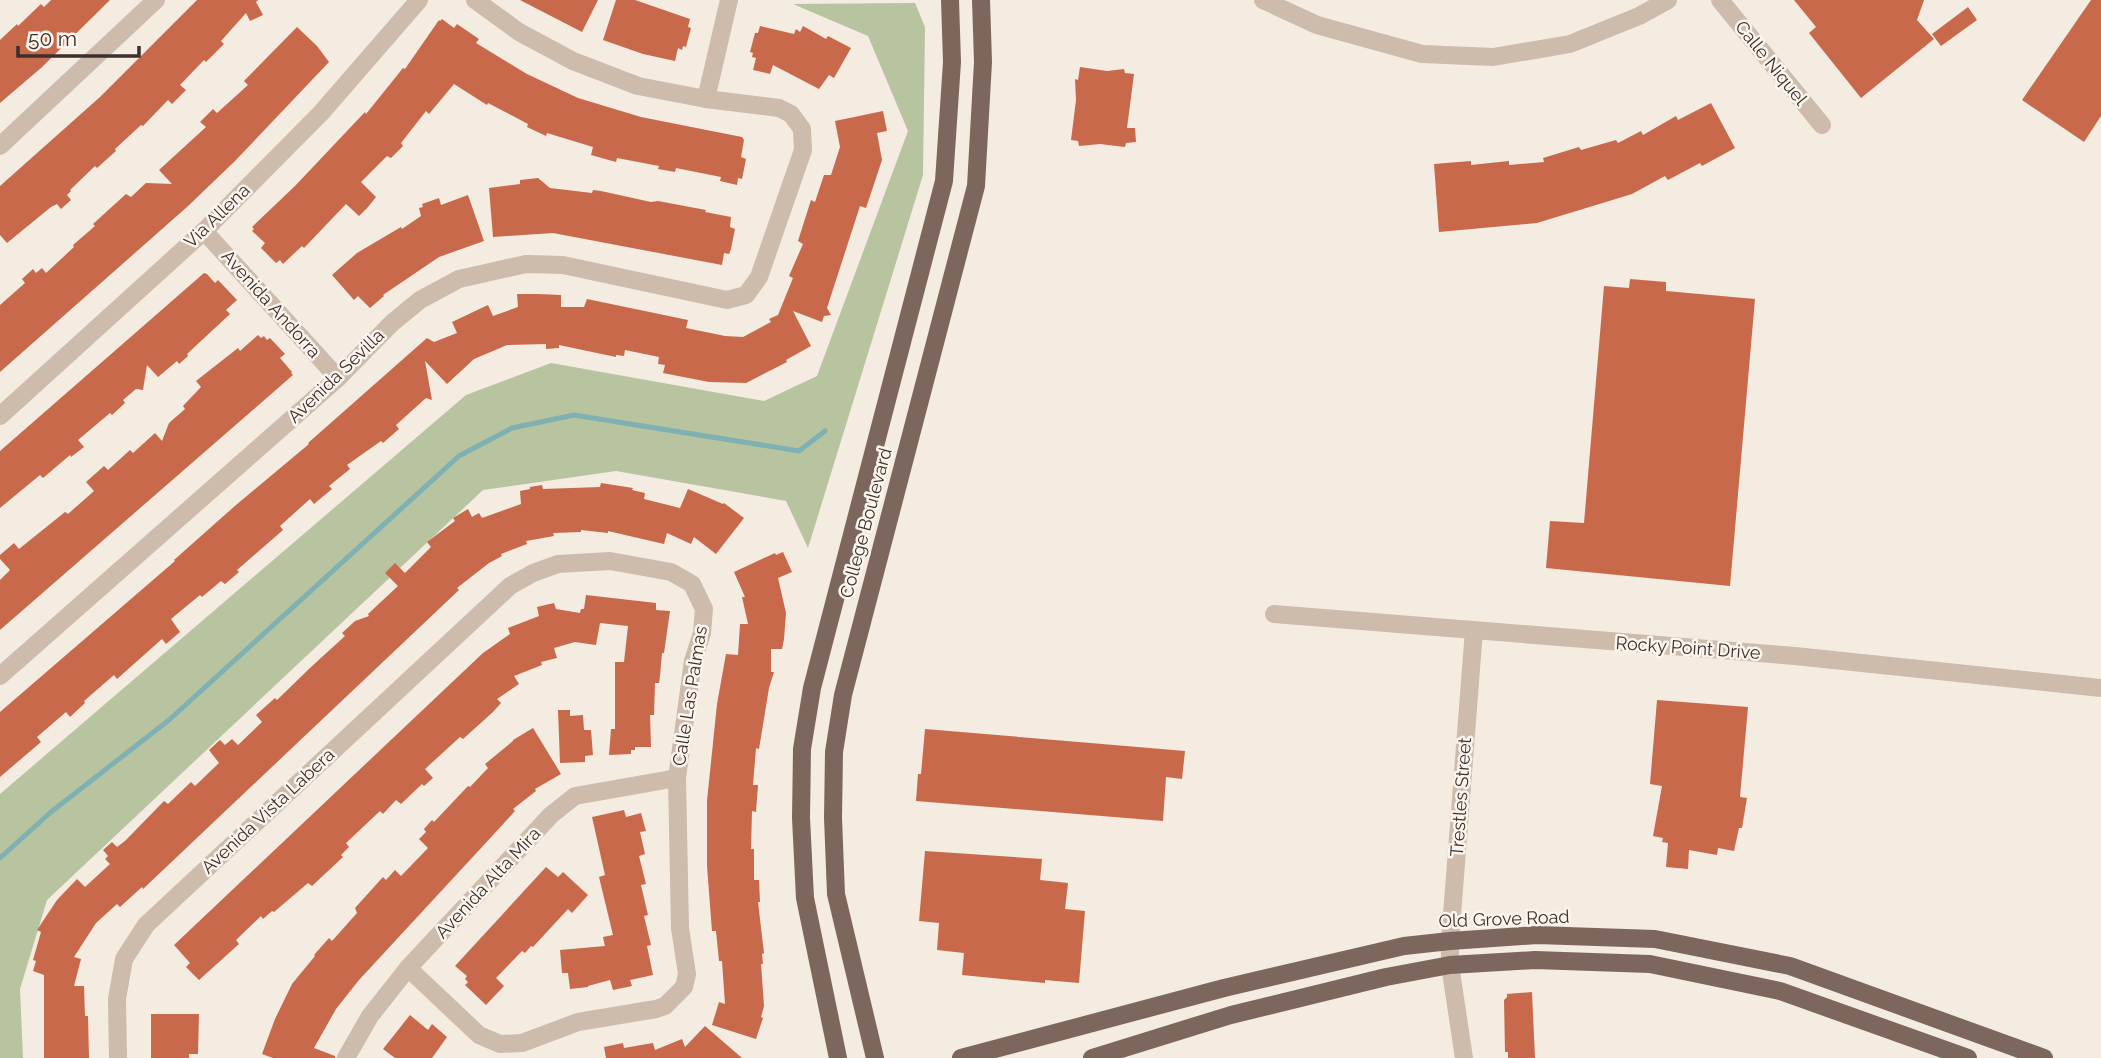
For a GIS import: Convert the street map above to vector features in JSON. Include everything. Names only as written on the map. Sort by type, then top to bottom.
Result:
[{"type":"main road","name":"College Boulevard","points":[[838,1058],[805,898],[801,818],[802,749],[812,688],[944,181],[952,62],[950,0]]},
{"type":"main road","name":"College Boulevard","points":[[875,1058],[836,894],[834,752],[843,695],[976,186],[983,62],[981,0]]},
{"type":"main road","name":"Old Grove Road","points":[[961,1058],[1237,985],[1404,946],[1536,935],[1655,939],[1790,966],[2044,1058]]},
{"type":"main road","points":[[1092,1058],[1231,1015],[1385,977],[1450,965],[1535,960],[1650,964],[1780,991],[1968,1058]]},
{"type":"street","points":[[0,146],[156,0]]},
{"type":"street","name":"Via Allena","points":[[0,416],[204,231],[321,113],[419,0]]},
{"type":"street","points":[[475,0],[519,32],[573,61],[638,86],[706,99],[729,0]]},
{"type":"street","points":[[1264,0],[1317,25],[1422,54],[1493,57],[1570,44],[1639,16],[1668,0]]},
{"type":"street","name":"Calle Niquel","points":[[1720,0],[1822,125]]},
{"type":"street","name":"Avenida Sevilla","points":[[0,676],[338,378],[392,323],[420,300],[459,279],[526,264],[563,265],[727,300],[746,295],[759,276],[803,150],[802,129],[791,114],[779,108],[706,99]]},
{"type":"street","name":"Avenida Andorra","points":[[204,231],[338,378]]},
{"type":"street","name":"Calle Las Palmas","points":[[408,968],[479,1035],[500,1044],[522,1043],[578,1022],[665,1006],[684,987],[687,974],[680,928],[677,778],[693,662],[702,633],[704,609],[692,584],[671,572],[610,561],[558,564],[522,579],[492,602]]},
{"type":"street","name":"Avenida Vista Labera","points":[[118,1058],[117,999],[124,959],[146,925],[492,602]]},
{"type":"street","name":"Rocky Point Drive","points":[[1274,614],[1808,657],[2101,688]]},
{"type":"street","name":"Trestles Street","points":[[1464,1058],[1450,965],[1450,941],[1474,630]]},
{"type":"street","name":"Avenida Alta Mira","points":[[346,1058],[370,1016],[408,968],[551,816],[575,796],[677,778]]},
{"type":"green space","points":[[915,3],[925,27],[923,175],[808,548],[786,501],[616,471],[483,490],[47,900],[20,989],[23,1058],[0,1058],[0,794],[466,395],[551,363],[764,401],[817,376],[908,131],[868,36],[793,4]]},
{"type":"building","points":[[51,0],[110,0],[41,68],[0,103],[0,40],[41,4],[44,7]]},
{"type":"building","points":[[197,0],[258,0],[256,2],[263,15],[250,21],[246,13],[221,41],[224,44],[180,85],[186,90],[172,104],[168,100],[143,126],[115,149],[116,151],[97,168],[95,166],[70,190],[67,195],[71,200],[61,209],[57,204],[51,207],[7,243],[0,235],[0,186],[100,97]]},
{"type":"building","points":[[520,0],[598,0],[582,32]]},
{"type":"building","points":[[616,0],[635,0],[690,19],[688,27],[691,28],[686,47],[683,46],[682,50],[678,48],[675,61],[643,54],[603,40]]},
{"type":"building","points":[[1794,0],[1924,0],[1917,20],[1934,39],[1861,98],[1809,33],[1816,27]]},
{"type":"building","points":[[2091,0],[2101,0],[2101,116],[2084,142],[2022,100]]},
{"type":"building","points":[[1968,7],[1977,20],[1941,46],[1932,34]]},
{"type":"building","points":[[442,19],[454,28],[457,24],[479,39],[476,43],[527,74],[578,98],[641,117],[742,137],[744,140],[741,157],[746,159],[742,179],[738,178],[737,185],[720,181],[721,177],[676,168],[675,172],[658,169],[659,166],[617,158],[616,162],[591,155],[593,147],[547,133],[546,136],[454,84],[429,114],[426,111],[401,143],[403,146],[391,158],[387,156],[361,182],[376,197],[368,207],[359,216],[346,204],[304,248],[302,246],[283,264],[280,260],[276,263],[261,248],[265,243],[252,231],[252,227],[365,112],[366,114],[403,68],[405,69]]},
{"type":"building","points":[[760,26],[794,34],[796,29],[800,32],[803,26],[826,39],[828,36],[851,48],[834,78],[829,75],[819,89],[773,65],[770,74],[753,70],[756,58],[752,57],[753,53],[750,52],[755,33],[758,33]]},
{"type":"building","points":[[297,27],[329,62],[235,161],[187,207],[0,372],[0,305],[25,283],[22,279],[33,269],[36,273],[42,268],[46,273],[126,194],[131,197],[146,183],[172,184],[159,170],[206,127],[200,122],[213,109],[217,113],[248,85],[244,81]]},
{"type":"building","points":[[1080,67],[1107,71],[1124,69],[1125,73],[1134,74],[1127,128],[1135,128],[1136,142],[1126,143],[1125,147],[1100,144],[1079,146],[1078,141],[1071,140],[1076,100],[1075,79],[1078,80]]},
{"type":"building","points":[[1711,103],[1735,148],[1702,166],[1700,163],[1668,180],[1665,176],[1632,194],[1537,223],[1439,232],[1434,164],[1471,161],[1471,165],[1509,161],[1509,165],[1544,162],[1543,158],[1579,147],[1581,150],[1616,140],[1618,143],[1641,131],[1643,135],[1676,116],[1678,120]]},
{"type":"building","points":[[883,111],[887,131],[877,133],[882,160],[866,208],[860,206],[827,308],[831,315],[824,316],[822,322],[793,311],[811,346],[746,383],[709,382],[663,373],[665,365],[658,364],[659,357],[625,350],[624,356],[616,357],[559,345],[559,348],[546,349],[546,344],[507,345],[474,359],[447,384],[425,361],[432,400],[426,398],[396,425],[399,429],[383,443],[381,441],[347,465],[350,469],[329,486],[332,489],[314,504],[310,499],[280,526],[283,530],[225,584],[221,581],[171,619],[180,632],[166,644],[162,639],[117,679],[114,675],[70,717],[66,712],[37,737],[41,742],[0,777],[0,712],[427,338],[434,342],[457,333],[452,322],[488,305],[493,316],[518,307],[517,294],[538,294],[561,295],[561,307],[584,307],[587,299],[688,320],[686,328],[725,336],[743,337],[771,322],[769,319],[778,315],[793,278],[789,276],[803,244],[798,241],[811,200],[815,202],[824,175],[831,175],[840,147],[835,121]]},
{"type":"building","points":[[538,178],[550,188],[592,193],[593,190],[601,191],[731,217],[730,227],[735,229],[731,249],[729,254],[724,253],[722,265],[553,233],[493,237],[489,188],[520,184],[520,180]]},
{"type":"building","points":[[468,195],[484,241],[439,257],[383,295],[370,308],[358,296],[354,300],[332,275],[357,253],[421,216],[419,208],[423,207],[422,204],[439,198],[441,205]]},
{"type":"building","points":[[204,273],[215,283],[218,280],[237,300],[226,310],[230,314],[179,364],[177,361],[158,377],[147,365],[143,390],[136,389],[112,415],[110,413],[78,440],[84,447],[43,478],[40,475],[0,508],[0,451]]},
{"type":"building","points":[[1630,279],[1666,282],[1666,291],[1755,299],[1730,586],[1546,568],[1550,521],[1584,523],[1604,286],[1629,288]]},
{"type":"building","points":[[258,335],[267,340],[270,338],[285,354],[280,358],[293,375],[0,630],[0,580],[10,570],[0,559],[0,555],[14,543],[19,549],[65,512],[68,514],[94,491],[86,482],[104,466],[108,470],[130,450],[133,453],[155,433],[162,441],[169,423],[185,409],[183,406],[201,387],[196,381],[238,348],[240,351]]},
{"type":"building","points":[[601,483],[633,488],[632,490],[645,493],[644,499],[680,508],[688,489],[724,503],[744,518],[716,554],[694,537],[691,544],[667,533],[664,544],[608,531],[581,530],[553,533],[554,536],[526,541],[527,544],[501,554],[502,556],[489,563],[457,588],[459,590],[143,889],[142,887],[120,907],[117,904],[96,923],[74,957],[81,959],[74,986],[84,986],[89,1058],[44,1058],[44,975],[33,971],[36,961],[33,960],[41,932],[37,930],[57,900],[77,879],[85,887],[110,864],[105,859],[108,856],[103,850],[112,842],[117,847],[125,841],[164,801],[168,804],[191,782],[195,786],[219,763],[209,750],[220,740],[225,745],[232,739],[238,745],[262,722],[256,715],[275,698],[277,700],[345,636],[342,633],[355,621],[369,616],[368,614],[398,586],[385,573],[395,563],[405,573],[431,547],[427,542],[455,521],[453,518],[468,509],[472,517],[479,513],[482,518],[521,504],[520,491],[530,487],[600,487]]},
{"type":"building","points":[[783,552],[792,572],[778,578],[786,613],[784,639],[782,649],[771,649],[771,672],[774,672],[759,749],[756,748],[753,785],[758,785],[756,812],[752,811],[751,849],[754,849],[754,880],[759,880],[758,902],[764,953],[761,964],[763,1018],[756,1039],[712,1025],[719,1002],[725,1004],[722,961],[719,961],[716,931],[712,931],[707,866],[707,801],[717,704],[726,654],[738,655],[740,624],[748,624],[742,597],[745,597],[734,572]]},
{"type":"building","points":[[586,595],[656,603],[656,610],[670,611],[659,683],[655,683],[654,715],[650,715],[651,747],[635,747],[631,754],[609,755],[611,729],[615,729],[615,662],[624,662],[628,626],[600,623],[596,645],[575,642],[554,648],[557,658],[541,662],[542,665],[514,676],[519,684],[497,699],[501,703],[493,712],[425,769],[433,778],[424,786],[422,784],[401,804],[396,800],[383,814],[380,811],[346,843],[349,847],[341,855],[343,857],[312,886],[308,883],[274,912],[263,919],[261,916],[236,940],[239,944],[199,980],[186,967],[190,963],[174,945],[483,653],[510,634],[508,628],[539,616],[537,607],[554,603],[556,609],[580,613],[581,609],[584,609]]},
{"type":"building","points":[[1657,700],[1748,707],[1740,797],[1747,798],[1742,828],[1739,828],[1734,851],[1718,848],[1717,855],[1689,850],[1688,869],[1666,867],[1668,843],[1662,842],[1663,838],[1653,836],[1662,786],[1650,784]]},
{"type":"building","points":[[558,710],[570,710],[570,716],[583,715],[584,730],[591,730],[593,755],[585,756],[585,762],[560,763]]},
{"type":"building","points":[[533,728],[561,774],[535,789],[536,791],[513,809],[515,811],[359,980],[336,1009],[314,1048],[335,1058],[273,1058],[262,1054],[292,984],[314,955],[329,938],[332,941],[357,913],[355,908],[383,877],[386,880],[395,870],[401,876],[428,848],[419,839],[426,832],[424,829],[488,768],[485,764],[513,740]]},
{"type":"building","points":[[925,729],[1185,751],[1182,779],[1166,777],[1163,821],[916,801]]},
{"type":"building","points":[[624,810],[626,817],[641,813],[646,831],[640,832],[645,854],[639,856],[646,884],[641,885],[648,915],[644,916],[651,945],[647,946],[653,975],[630,980],[632,986],[613,990],[610,980],[570,989],[568,973],[562,973],[560,950],[605,946],[603,937],[613,935],[599,877],[605,875],[592,817]]},
{"type":"building","points":[[925,851],[1042,859],[1040,880],[1068,883],[1065,909],[1085,911],[1079,983],[1045,980],[1045,983],[962,975],[964,953],[937,950],[939,923],[919,921]]},
{"type":"building","points":[[546,867],[558,877],[563,872],[588,895],[572,913],[568,909],[533,947],[525,953],[522,951],[496,978],[504,986],[486,1005],[465,985],[468,982],[465,979],[467,976],[455,966]]},
{"type":"building","points":[[1532,992],[1535,1058],[1508,1058],[1508,1052],[1505,1052],[1504,1000],[1507,994]]},
{"type":"building","points":[[151,1014],[199,1014],[198,1054],[189,1054],[189,1058],[151,1058]]},
{"type":"building","points":[[410,1015],[428,1030],[432,1024],[447,1037],[432,1058],[395,1058],[383,1049]]},
{"type":"building","points":[[705,1026],[742,1058],[606,1058],[604,1047],[623,1043],[624,1048],[653,1043],[655,1050],[682,1039],[685,1047]]},
{"type":"waterway","points":[[0,858],[51,812],[169,720],[459,456],[512,428],[574,415],[799,451],[825,431]]}]
